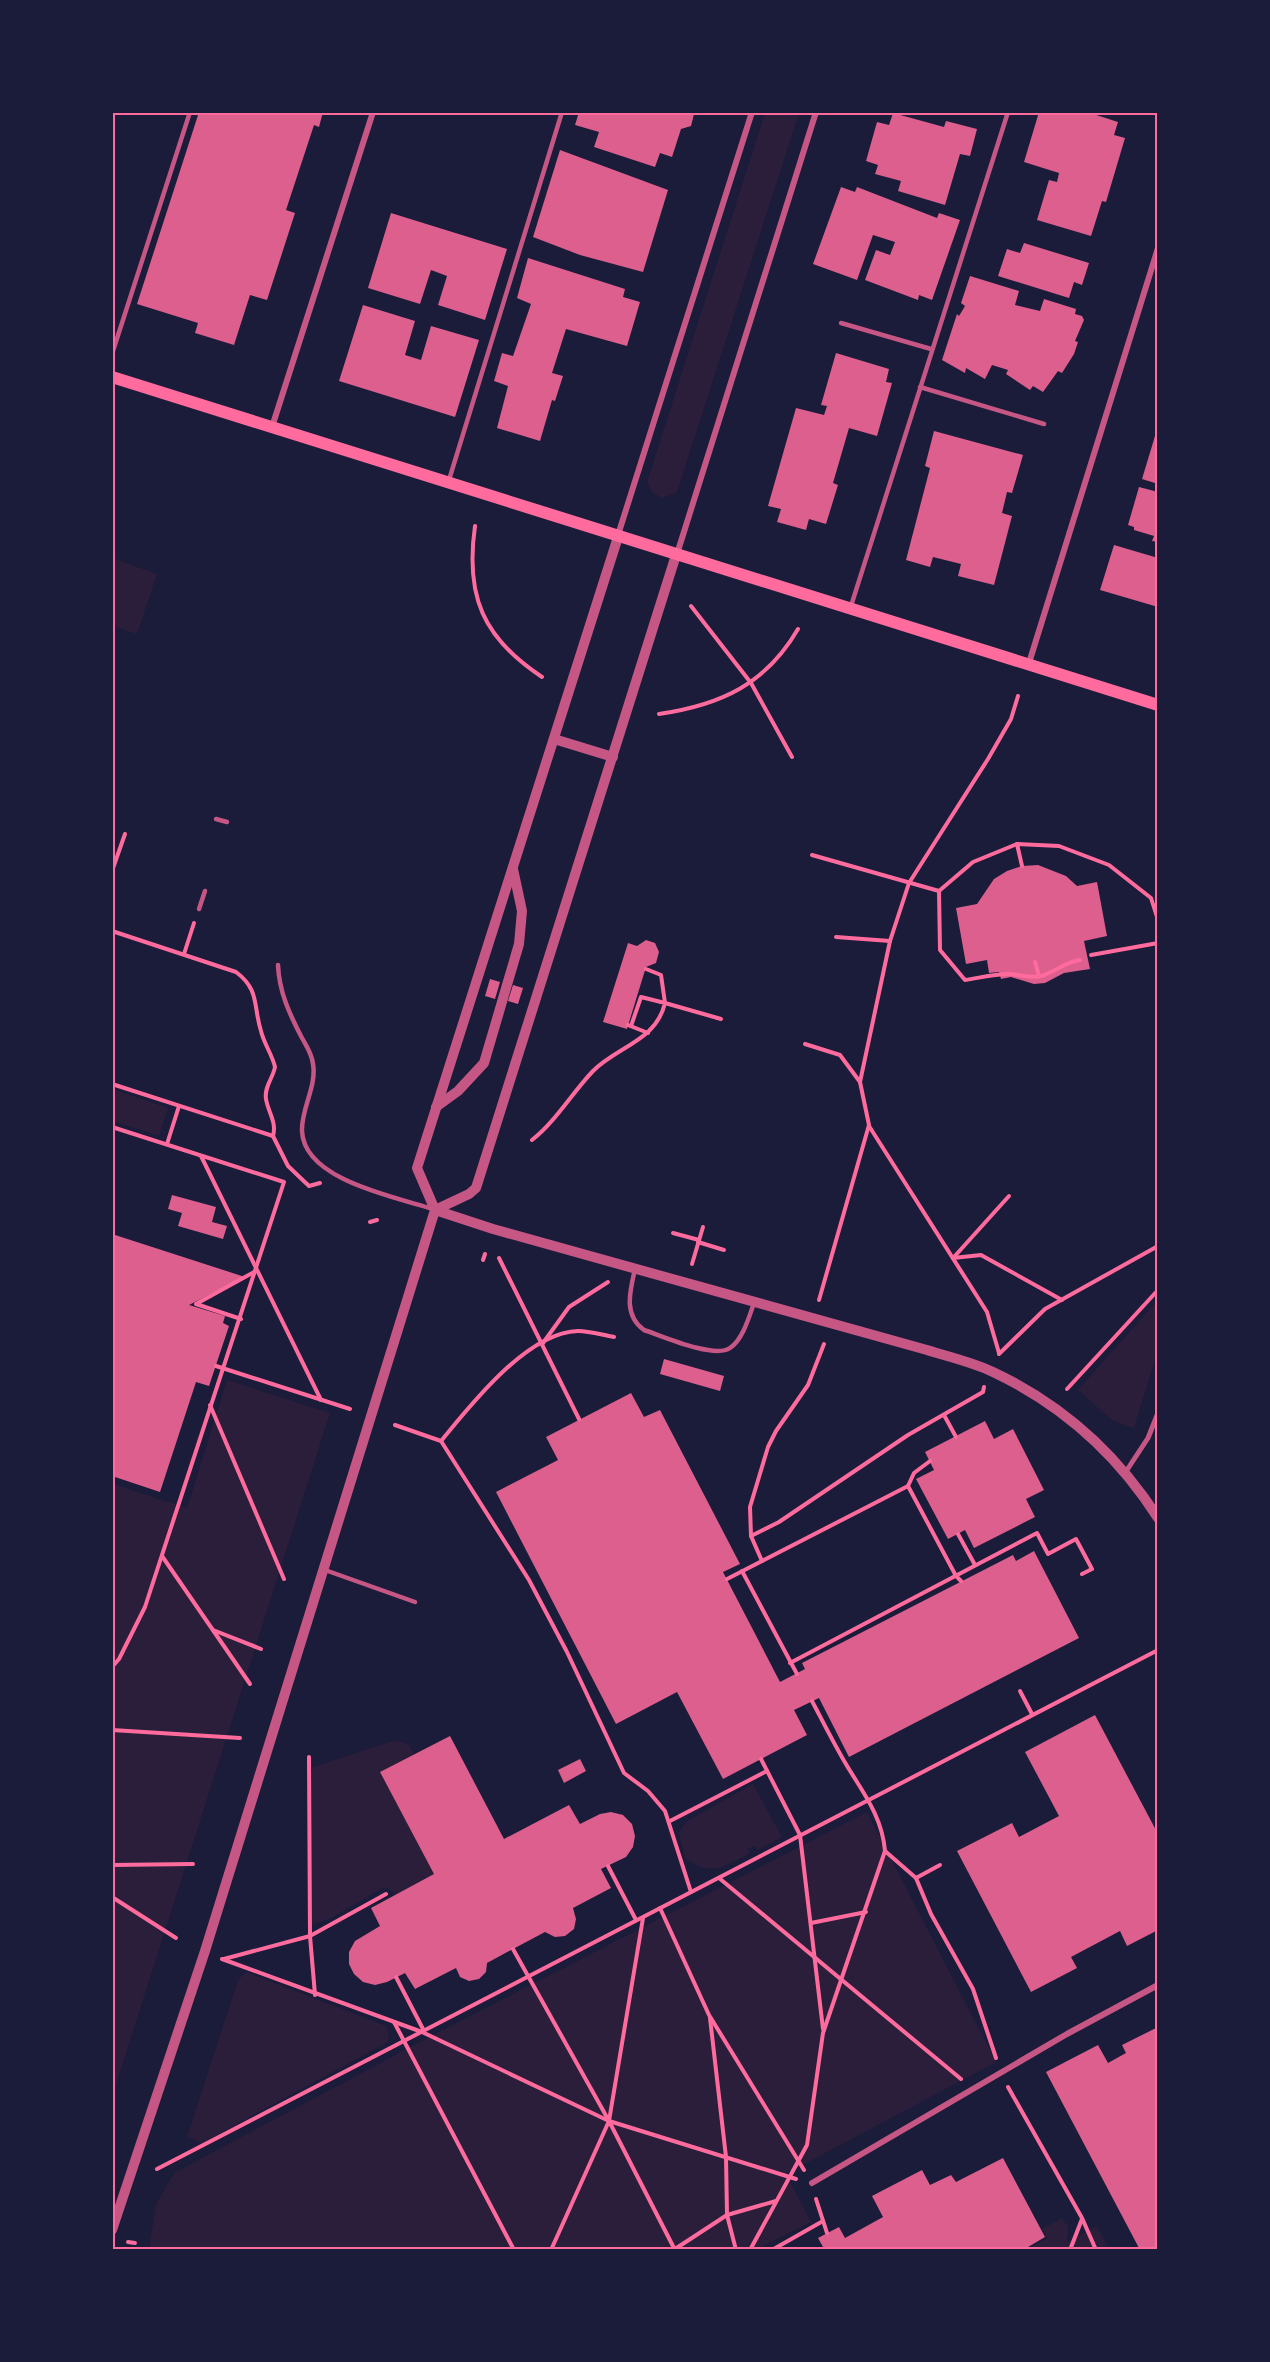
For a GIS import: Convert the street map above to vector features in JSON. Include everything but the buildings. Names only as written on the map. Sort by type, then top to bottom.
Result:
[{"type":"main road","points":[[112,377],[1158,705]]},
{"type":"street","points":[[272,427],[373,112]]},
{"type":"street","points":[[112,2230],[205,1951],[435,1210],[417,1168],[752,112]]},
{"type":"street","points":[[435,1210],[469,1194],[476,1188],[816,112]]},
{"type":"street","points":[[1029,663],[1158,248]]},
{"type":"street","points":[[554,739],[613,757]]},
{"type":"street","points":[[436,1107],[458,1091],[484,1063],[519,944],[522,911],[513,869]]},
{"type":"street","points":[[435,1210],[991,1371],[1055,1407],[1095,1440],[1125,1473],[1158,1518]]},
{"type":"street","points":[[1125,1473],[1148,1438],[1158,1413]]},
{"type":"street","points":[[812,2183],[1000,2073],[1158,1985]]},
{"type":"lane","points":[[112,354],[190,112]]},
{"type":"lane","points":[[448,483],[562,112]]},
{"type":"lane","points":[[850,609],[1008,112]]},
{"type":"lane","points":[[841,323],[931,350]]},
{"type":"lane","points":[[920,387],[1044,424]]},
{"type":"lane","points":[[216,819],[227,822]]},
{"type":"lane","points":[[199,909],[205,891]]},
{"type":"lane","points":[[278,965],[278,983],[314,1066],[302,1123],[305,1148],[319,1165],[342,1179],[435,1210]]},
{"type":"lane","points":[[635,1269],[629,1307],[635,1324],[644,1330],[713,1352],[730,1348],[738,1338],[754,1303]]},
{"type":"lane","points":[[325,1570],[415,1602]]},
{"type":"path","points":[[475,526],[471,555],[472,575],[482,614],[497,639],[518,661],[542,677]]},
{"type":"path","points":[[691,606],[751,683],[792,757]]},
{"type":"path","points":[[659,714],[691,709],[722,699],[751,683],[770,668],[786,650],[798,629]]},
{"type":"path","points":[[1018,696],[1011,719],[988,759],[909,883],[890,941],[860,1082],[869,1125],[987,1312],[998,1355],[1045,1309],[1158,1246]]},
{"type":"path","points":[[112,871],[125,834]]},
{"type":"path","points":[[939,891],[973,862],[1017,844],[1059,846],[1109,865],[1151,898],[1158,920]]},
{"type":"path","points":[[1017,844],[1022,866]]},
{"type":"path","points":[[812,855],[939,891]]},
{"type":"path","points":[[939,891],[940,950],[965,980],[1009,974],[1028,978],[1058,970],[1067,962],[1080,960]]},
{"type":"path","points":[[184,954],[194,922]]},
{"type":"path","points":[[112,931],[236,972],[250,984],[261,1032],[275,1067],[266,1090],[266,1099],[274,1125],[273,1136],[288,1166],[309,1186]]},
{"type":"path","points":[[836,937],[890,941]]},
{"type":"path","points":[[1091,955],[1158,943]]},
{"type":"path","points":[[1035,962],[1039,976]]},
{"type":"path","points":[[532,1140],[544,1131],[593,1071],[649,1033],[658,1022],[664,1003],[661,975],[646,969]]},
{"type":"path","points":[[649,1033],[630,1026],[641,996],[721,1019]]},
{"type":"path","points":[[805,1044],[840,1055],[860,1082]]},
{"type":"path","points":[[112,1084],[273,1136]]},
{"type":"path","points":[[167,1144],[179,1106]]},
{"type":"path","points":[[817,1304],[869,1125]]},
{"type":"path","points":[[112,1126],[284,1182],[145,1607],[119,1659],[112,1667]]},
{"type":"path","points":[[200,1155],[321,1400]]},
{"type":"path","points":[[953,1258],[1009,1196]]},
{"type":"path","points":[[370,1222],[376,1220]]},
{"type":"path","points":[[692,1261],[703,1227]]},
{"type":"path","points":[[673,1233],[724,1250]]},
{"type":"path","points":[[483,1260],[484,1254]]},
{"type":"path","points":[[953,1258],[981,1255],[1062,1300]]},
{"type":"path","points":[[499,1258],[579,1419]]},
{"type":"path","points":[[241,1319],[196,1304],[257,1270]]},
{"type":"path","points":[[543,1344],[569,1307],[607,1281]]},
{"type":"path","points":[[1067,1389],[1158,1290]]},
{"type":"path","points":[[441,1441],[486,1386],[519,1358],[543,1344],[576,1331],[614,1337]]},
{"type":"path","points":[[762,1561],[751,1536],[750,1507],[768,1447],[776,1431],[808,1384],[824,1344]]},
{"type":"path","points":[[216,1365],[350,1409]]},
{"type":"path","points":[[751,1536],[779,1522],[908,1435],[982,1392]]},
{"type":"path","points":[[210,1404],[284,1579]]},
{"type":"path","points":[[944,1415],[956,1437]]},
{"type":"path","points":[[395,1425],[441,1441],[529,1580],[567,1652],[624,1773],[648,1791],[670,1821],[677,1854],[691,1892]]},
{"type":"path","points":[[727,1579],[908,1485],[914,1473],[930,1461]]},
{"type":"path","points":[[908,1485],[956,1576],[961,1581]]},
{"type":"path","points":[[790,1663],[1037,1533],[1048,1554],[1076,1539],[1092,1569],[1082,1574]]},
{"type":"path","points":[[958,1534],[975,1565]]},
{"type":"path","points":[[161,1556],[250,1684]]},
{"type":"path","points":[[742,1571],[797,1674]]},
{"type":"path","points":[[212,1629],[261,1649]]},
{"type":"path","points":[[158,2169],[1158,1650]]},
{"type":"path","points":[[1020,1691],[1032,1714]]},
{"type":"path","points":[[750,2250],[807,2145],[823,2032],[885,1851],[882,1830],[869,1798],[843,1760],[812,1701]]},
{"type":"path","points":[[112,1730],[240,1738]]},
{"type":"path","points":[[309,1757],[310,1936],[315,1995]]},
{"type":"path","points":[[761,1759],[800,1835],[823,2032]]},
{"type":"path","points":[[670,1821],[767,1771]]},
{"type":"path","points":[[885,1851],[916,1878],[931,1914],[973,1989],[1000,2073],[1082,2218],[1096,2250]]},
{"type":"path","points":[[112,1865],[193,1864]]},
{"type":"path","points":[[916,1878],[940,1865]]},
{"type":"path","points":[[608,1866],[636,1920]]},
{"type":"path","points":[[719,1878],[973,2089]]},
{"type":"path","points":[[224,1959],[310,1936],[386,1894]]},
{"type":"path","points":[[112,1898],[176,1938]]},
{"type":"path","points":[[660,1908],[710,2015],[812,2183],[827,2233]]},
{"type":"path","points":[[812,1923],[866,1912]]},
{"type":"path","points":[[551,2250],[609,2121],[643,1917]]},
{"type":"path","points":[[513,1949],[609,2121],[675,2249],[727,2215],[776,2201]]},
{"type":"path","points":[[218,1957],[315,1995],[423,2032],[609,2121],[812,2183]]},
{"type":"path","points":[[396,1977],[423,2032]]},
{"type":"path","points":[[710,2015],[726,2157],[727,2215],[736,2250]]},
{"type":"path","points":[[394,2022],[514,2250]]},
{"type":"path","points":[[1070,2250],[1082,2218]]},
{"type":"path","points":[[772,2250],[823,2221]]},
{"type":"path","points":[[128,2242],[135,2243]]},
{"type":"shaded area","points":[[765,113],[799,113],[677,492],[662,498],[652,492],[647,482]]},
{"type":"shaded area","points":[[112,558],[157,574],[137,634],[113,626]]},
{"type":"shaded area","points":[[113,1089],[168,1108],[159,1136],[113,1121]]},
{"type":"shaded area","points":[[1157,1301],[1157,1353],[1134,1428],[1113,1421],[1078,1390]]},
{"type":"shaded area","points":[[227,1380],[330,1413],[113,2094],[113,1484],[187,1508]]},
{"type":"shaded area","points":[[396,1740],[408,1744],[414,1754],[380,1772],[434,1874],[397,1894],[384,1887],[333,1917],[312,1925],[310,1773],[313,1767]]},
{"type":"shaded area","points":[[753,1784],[782,1837],[758,1850],[755,1846],[748,1849],[750,1853],[718,1868],[703,1868],[685,1858],[679,1833],[687,1821]]},
{"type":"shaded area","points":[[867,1812],[996,2062],[786,2174],[811,2222],[757,2249],[149,2250],[156,2204],[174,2173],[433,2035]]},
{"type":"shaded area","points":[[246,1972],[386,2026],[389,2033],[388,2042],[202,2143],[187,2137],[238,1980]]},
{"type":"shaded area","points":[[1062,2218],[1068,2227],[1067,2242],[1097,2226],[1109,2249],[1025,2250],[1047,2238],[1042,2229]]}]
